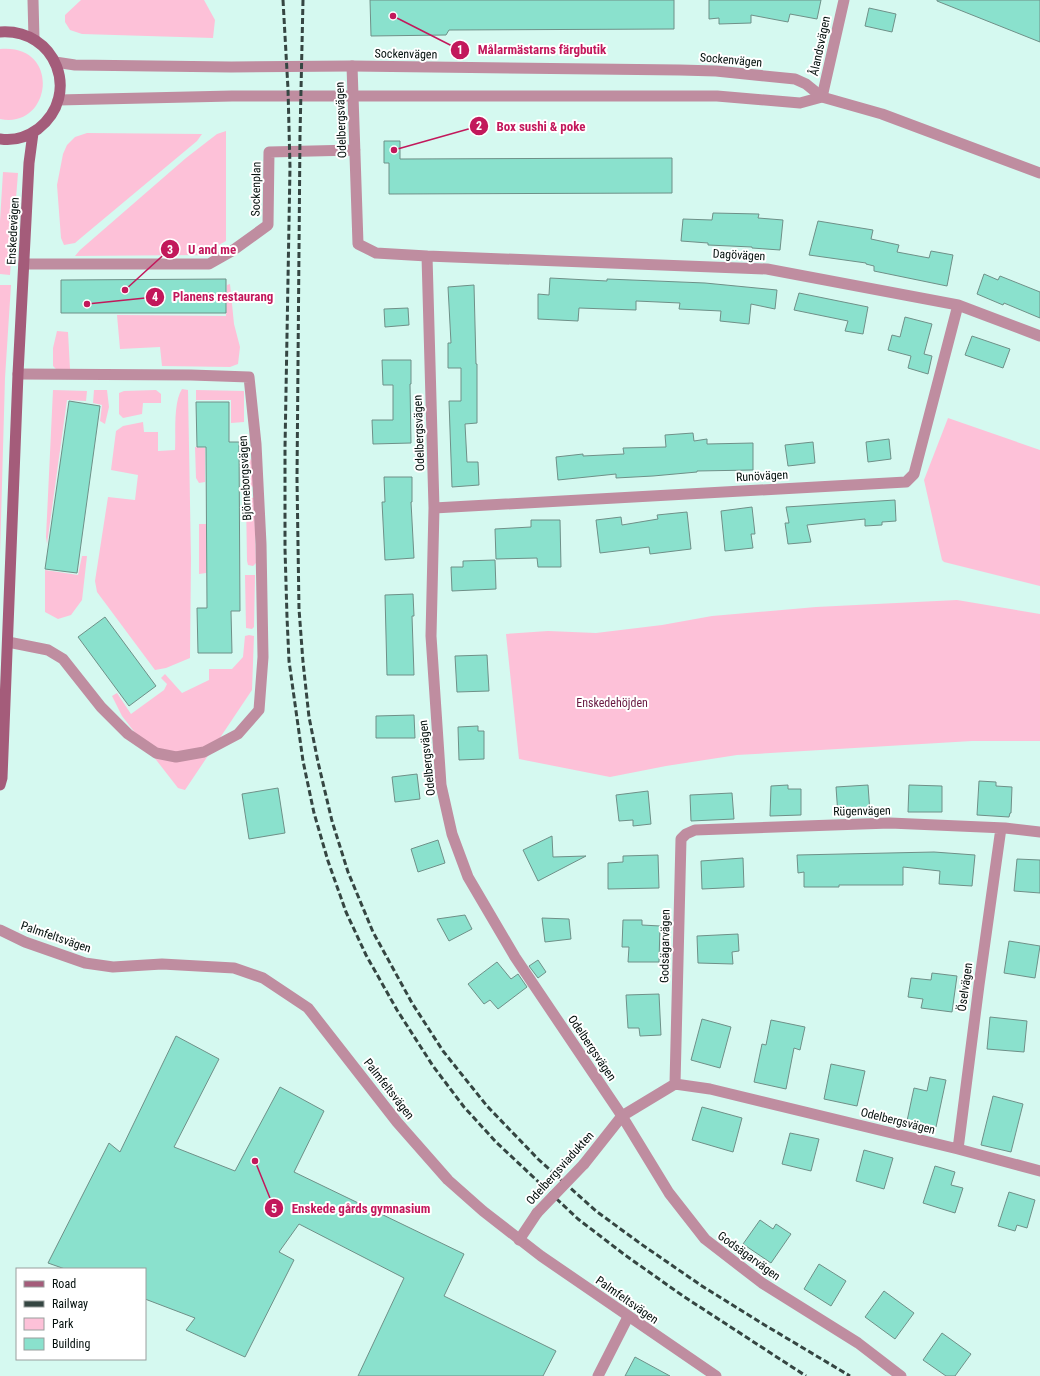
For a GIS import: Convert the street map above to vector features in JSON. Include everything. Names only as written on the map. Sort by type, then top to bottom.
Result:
[{"type":"main road","points":[[0,32],[16,32],[34,39],[46,49],[55,62],[60,81],[58,100],[53,113],[44,124],[33,133],[18,139],[0,139]]},
{"type":"main road","name":"Enskedevägen","points":[[0,785],[2,778],[8,642],[18,374],[29,163],[33,133]]},
{"type":"street","points":[[33,0],[34,39]]},
{"type":"street","name":"Ålandsvägen","points":[[822,97],[844,0]]},
{"type":"street","name":"Sockenvägen","points":[[55,62],[75,65],[208,67],[352,66],[716,71],[795,79],[806,84],[822,97],[882,114],[1040,173]]},
{"type":"street","name":"Odelbergsvägen","points":[[352,66],[358,244],[376,253],[427,256],[434,508],[430,636],[441,785],[452,834],[468,877],[514,957],[622,1116]]},
{"type":"street","name":"Sockenvägen","points":[[58,100],[353,95],[717,96],[800,102],[822,97]]},
{"type":"street","name":"Sockenplan","points":[[24,264],[209,264],[232,251],[268,225],[269,152],[355,150]]},
{"type":"street","name":"Dagövägen","points":[[427,256],[767,269],[958,306],[1040,336]]},
{"type":"street","name":"Runövägen","points":[[434,508],[906,482],[914,474],[958,306]]},
{"type":"street","name":"Björneborgsvägen","points":[[8,642],[48,650],[63,659],[101,707],[128,734],[156,753],[176,756],[204,752],[238,734],[259,710],[263,657],[261,544],[256,444],[249,378],[191,375],[18,374]]},
{"type":"street","name":"Rügenvägen","points":[[686,834],[695,830],[890,823],[1001,828],[1040,832]]},
{"type":"street","name":"Öselvägen","points":[[958,1149],[978,985],[1001,828]]},
{"type":"street","name":"Godsägarvägen","points":[[675,1084],[681,839],[686,834]]},
{"type":"street","name":"Palmfeltsvägen","points":[[0,930],[25,942],[85,963],[112,967],[162,964],[234,968],[263,978],[308,1008],[397,1122],[448,1180],[483,1211],[519,1240],[628,1317],[716,1376]]},
{"type":"street","points":[[622,1116],[675,1084]]},
{"type":"street","name":"Odelbergsvägen","points":[[675,1084],[710,1088],[958,1149],[1040,1171]]},
{"type":"street","name":"Odelbergsviadukten","points":[[519,1240],[538,1213],[584,1164],[622,1116]]},
{"type":"street","name":"Godsägarvägen","points":[[622,1116],[669,1193],[705,1239],[762,1283],[858,1344],[901,1376]]},
{"type":"street","points":[[598,1376],[628,1317]]},
{"type":"green space","points":[[81,0],[204,0],[215,20],[213,38],[82,34],[70,30],[65,22],[65,15]]},
{"type":"green space","points":[[0,49],[20,51],[33,59],[41,71],[43,86],[39,100],[31,112],[17,119],[0,119]]},
{"type":"green space","points":[[226,131],[226,241],[201,255],[75,256],[186,158],[217,134]]},
{"type":"green space","points":[[87,133],[202,134],[197,141],[75,243],[64,245],[61,238],[57,185],[63,154],[67,145],[75,137]]},
{"type":"green space","points":[[3,172],[18,173],[10,275],[0,274],[0,221]]},
{"type":"green space","points":[[230,284],[234,324],[240,347],[238,364],[230,367],[162,366],[160,347],[120,349],[117,315],[226,316],[227,285]]},
{"type":"green space","points":[[0,285],[11,285],[5,378],[0,555]]},
{"type":"green space","points":[[57,331],[68,332],[70,369],[56,369],[53,366],[53,348]]},
{"type":"green space","points":[[182,389],[188,390],[191,559],[190,658],[166,668],[155,670],[97,592],[95,581],[108,497],[135,500],[138,475],[111,470],[116,431],[123,426],[143,422],[144,432],[158,432],[158,451],[175,450],[176,410],[179,395]]},
{"type":"green space","points":[[53,390],[87,391],[86,401],[67,400],[47,544],[46,537]]},
{"type":"green space","points":[[94,390],[107,390],[109,407],[105,424],[100,421],[102,405],[93,403]]},
{"type":"green space","points":[[156,390],[161,394],[161,403],[143,403],[142,414],[123,418],[119,414],[119,393],[124,391]]},
{"type":"green space","points":[[196,390],[244,391],[244,422],[231,423],[231,400],[196,400]]},
{"type":"green space","points":[[948,418],[1040,450],[1040,586],[944,562],[942,560],[924,480]]},
{"type":"green space","points":[[195,447],[205,448],[205,482],[199,483],[196,478]]},
{"type":"green space","points":[[247,456],[252,461],[255,486],[246,488],[244,468],[241,459]]},
{"type":"green space","points":[[246,497],[254,498],[256,563],[253,566],[248,565],[247,561]]},
{"type":"green space","points":[[199,524],[206,524],[206,573],[199,574]]},
{"type":"green space","points":[[82,556],[87,556],[82,600],[71,615],[58,619],[45,612],[45,570],[78,575]]},
{"type":"green space","points":[[245,575],[255,575],[254,627],[252,629],[246,628]]},
{"type":"green space","name":"Enskedehöjden","points":[[957,600],[1040,614],[1040,741],[972,741],[737,755],[666,766],[610,777],[519,759],[506,634],[548,631],[596,633],[662,625],[712,616],[816,607]]},
{"type":"green space","points":[[245,636],[254,636],[252,690],[185,790],[178,788],[122,716],[112,696],[117,693],[131,714],[164,690],[167,684],[161,678],[165,674],[182,693],[209,680],[209,669],[232,669],[243,657]]},
{"type":"building","points":[[370,0],[674,0],[674,29],[449,30],[446,35],[371,36]]},
{"type":"building","points":[[709,0],[821,0],[817,19],[790,14],[788,22],[751,15],[751,23],[719,24],[719,18],[709,19]]},
{"type":"building","points":[[1040,0],[1040,42],[937,1]]},
{"type":"building","points":[[869,8],[896,14],[892,32],[865,26]]},
{"type":"building","points":[[384,141],[400,141],[400,159],[672,158],[672,193],[389,194],[389,163],[384,163]]},
{"type":"building","points":[[713,213],[759,214],[758,218],[783,220],[780,250],[708,245],[708,243],[681,241],[683,219],[712,220]]},
{"type":"building","points":[[818,221],[873,230],[871,239],[899,245],[897,252],[929,258],[931,251],[953,255],[947,286],[874,271],[874,266],[866,263],[809,255]]},
{"type":"building","points":[[984,274],[998,280],[1000,276],[1040,292],[1040,318],[1004,303],[1003,305],[977,294]]},
{"type":"building","points":[[550,278],[705,283],[777,290],[775,309],[751,304],[749,324],[720,321],[721,311],[679,309],[680,303],[636,301],[636,310],[579,308],[578,321],[538,319],[538,294],[549,295]]},
{"type":"building","points":[[226,279],[226,313],[61,313],[61,280]]},
{"type":"building","points":[[474,285],[477,364],[477,423],[465,424],[467,462],[478,462],[479,485],[452,487],[449,401],[461,401],[461,368],[448,368],[448,343],[451,343],[448,287]]},
{"type":"building","points":[[799,293],[868,307],[863,334],[845,331],[848,321],[794,310]]},
{"type":"building","points":[[408,308],[409,325],[385,327],[384,309]]},
{"type":"building","points":[[905,317],[932,324],[924,354],[932,356],[928,374],[908,368],[911,356],[888,350],[892,335],[900,337]]},
{"type":"building","points":[[972,336],[1010,349],[1003,368],[965,355]]},
{"type":"building","points":[[382,360],[411,360],[411,443],[373,444],[372,420],[393,420],[393,385],[383,385]]},
{"type":"building","points":[[69,401],[100,406],[77,573],[45,569]]},
{"type":"building","points":[[196,402],[229,402],[229,442],[239,442],[240,611],[231,611],[232,653],[198,653],[197,608],[207,608],[206,447],[197,447]]},
{"type":"building","points":[[693,433],[694,441],[707,439],[707,444],[753,443],[753,470],[697,471],[616,478],[616,474],[558,480],[556,457],[583,454],[583,456],[624,454],[623,448],[666,447],[665,435]]},
{"type":"building","points":[[889,439],[891,459],[868,462],[866,442]]},
{"type":"building","points":[[813,442],[815,463],[788,466],[785,445]]},
{"type":"building","points":[[384,477],[412,477],[411,502],[414,558],[385,560],[382,502],[385,502]]},
{"type":"building","points":[[895,500],[896,521],[882,522],[882,525],[865,526],[865,519],[807,525],[811,542],[788,544],[785,523],[789,523],[786,507]]},
{"type":"building","points":[[752,507],[755,534],[751,534],[753,548],[725,551],[721,511]]},
{"type":"building","points":[[687,512],[691,549],[650,554],[649,547],[600,553],[596,520],[621,517],[622,525],[658,519],[657,515]]},
{"type":"building","points":[[531,520],[560,520],[561,567],[538,567],[537,558],[496,559],[495,529],[531,527]]},
{"type":"building","points":[[495,560],[496,589],[452,591],[451,567],[463,567],[463,561]]},
{"type":"building","points":[[413,594],[414,616],[412,616],[414,675],[387,675],[385,595]]},
{"type":"building","points":[[105,617],[156,686],[129,706],[78,637]]},
{"type":"building","points":[[487,655],[489,691],[457,692],[455,656]]},
{"type":"building","points":[[414,715],[415,738],[376,738],[376,716]]},
{"type":"building","points":[[478,726],[478,731],[484,731],[484,759],[459,760],[458,727]]},
{"type":"building","points":[[417,774],[420,799],[395,802],[392,777]]},
{"type":"building","points":[[979,781],[996,782],[996,786],[1012,787],[1011,813],[1009,817],[977,815]]},
{"type":"building","points":[[788,785],[788,789],[801,789],[801,815],[770,816],[771,786]]},
{"type":"building","points":[[868,785],[870,813],[838,815],[836,787]]},
{"type":"building","points":[[909,785],[942,786],[942,812],[908,812]]},
{"type":"building","points":[[278,788],[285,833],[249,839],[242,794]]},
{"type":"building","points":[[648,791],[651,824],[633,826],[633,820],[619,821],[616,795]]},
{"type":"building","points":[[732,793],[734,819],[691,821],[690,795]]},
{"type":"building","points":[[552,836],[553,857],[586,856],[538,881],[523,850]]},
{"type":"building","points":[[438,840],[445,863],[418,872],[411,849]]},
{"type":"building","points":[[934,852],[975,855],[972,886],[939,884],[940,871],[903,867],[903,885],[839,885],[839,887],[804,887],[804,872],[798,873],[797,855]]},
{"type":"building","points":[[658,855],[659,888],[608,889],[608,863],[623,862],[623,856]]},
{"type":"building","points":[[743,858],[744,887],[702,889],[701,861]]},
{"type":"building","points":[[1017,859],[1040,860],[1040,893],[1014,891]]},
{"type":"building","points":[[465,915],[472,929],[449,941],[437,919]]},
{"type":"building","points":[[542,918],[569,919],[571,939],[545,942]]},
{"type":"building","points":[[623,920],[642,920],[642,925],[660,926],[659,962],[628,962],[629,947],[622,947]]},
{"type":"building","points":[[738,934],[739,951],[732,952],[733,964],[698,963],[697,936]]},
{"type":"building","points":[[1009,941],[1040,946],[1035,978],[1004,973]]},
{"type":"building","points":[[538,960],[546,972],[538,978],[529,966]]},
{"type":"building","points":[[497,962],[511,979],[518,974],[527,987],[498,1009],[490,1000],[484,1004],[468,984]]},
{"type":"building","points":[[932,973],[957,976],[952,1012],[921,1008],[923,999],[908,997],[911,978],[931,980]]},
{"type":"building","points":[[659,994],[661,1035],[640,1036],[639,1028],[628,1028],[626,995]]},
{"type":"building","points":[[990,1017],[1027,1021],[1024,1052],[987,1049]]},
{"type":"building","points":[[702,1019],[731,1027],[720,1068],[691,1060]]},
{"type":"building","points":[[771,1020],[805,1027],[800,1050],[794,1048],[786,1089],[754,1082],[762,1044],[766,1045]]},
{"type":"building","points":[[176,1036],[219,1059],[174,1147],[235,1171],[280,1087],[324,1111],[294,1172],[464,1254],[444,1296],[556,1351],[543,1376],[358,1376],[404,1278],[299,1224],[279,1252],[294,1260],[245,1357],[186,1330],[195,1318],[146,1299],[146,1268],[62,1268],[48,1263],[109,1143],[120,1152]]},
{"type":"building","points":[[831,1064],[865,1071],[857,1106],[824,1099]]},
{"type":"building","points":[[930,1077],[946,1080],[936,1127],[907,1121],[914,1088],[927,1091]]},
{"type":"building","points":[[993,1096],[1023,1104],[1011,1152],[981,1145]]},
{"type":"building","points":[[702,1107],[742,1118],[733,1152],[692,1140]]},
{"type":"building","points":[[790,1133],[819,1139],[811,1171],[782,1164]]},
{"type":"building","points":[[864,1150],[893,1158],[884,1189],[856,1181]]},
{"type":"building","points":[[935,1166],[955,1172],[951,1185],[963,1188],[955,1213],[923,1203]]},
{"type":"building","points":[[1009,1192],[1035,1200],[1027,1228],[1017,1225],[1015,1231],[998,1226]]},
{"type":"building","points":[[760,1220],[773,1229],[776,1224],[791,1234],[771,1263],[743,1244]]},
{"type":"building","points":[[819,1264],[846,1281],[831,1306],[804,1289]]},
{"type":"building","points":[[884,1291],[914,1313],[895,1339],[865,1317]]},
{"type":"building","points":[[942,1333],[971,1354],[955,1376],[946,1376],[923,1360]]},
{"type":"building","points":[[635,1357],[670,1376],[625,1376]]},
{"type":"railway","points":[[283,0],[288,89],[290,167],[285,448],[285,549],[289,661],[303,761],[314,813],[328,861],[346,912],[366,955],[397,1010],[433,1066],[464,1107],[496,1142],[578,1219],[625,1255],[683,1296],[806,1376]]},
{"type":"railway","points":[[303,0],[300,135],[297,479],[299,609],[309,717],[332,821],[348,872],[373,932],[412,1003],[443,1051],[487,1106],[538,1159],[596,1211],[641,1244],[702,1286],[850,1376]]},
{"type":"place","name":"Målarmästarns färgbutik","points":[[393,16]]},
{"type":"place","name":"Box sushi & poke","points":[[394,150]]},
{"type":"place","name":"U and me","points":[[125,290]]},
{"type":"place","name":"Planens restaurang","points":[[87,304]]},
{"type":"place","name":"Enskede gårds gymnasium","points":[[255,1161]]}]
